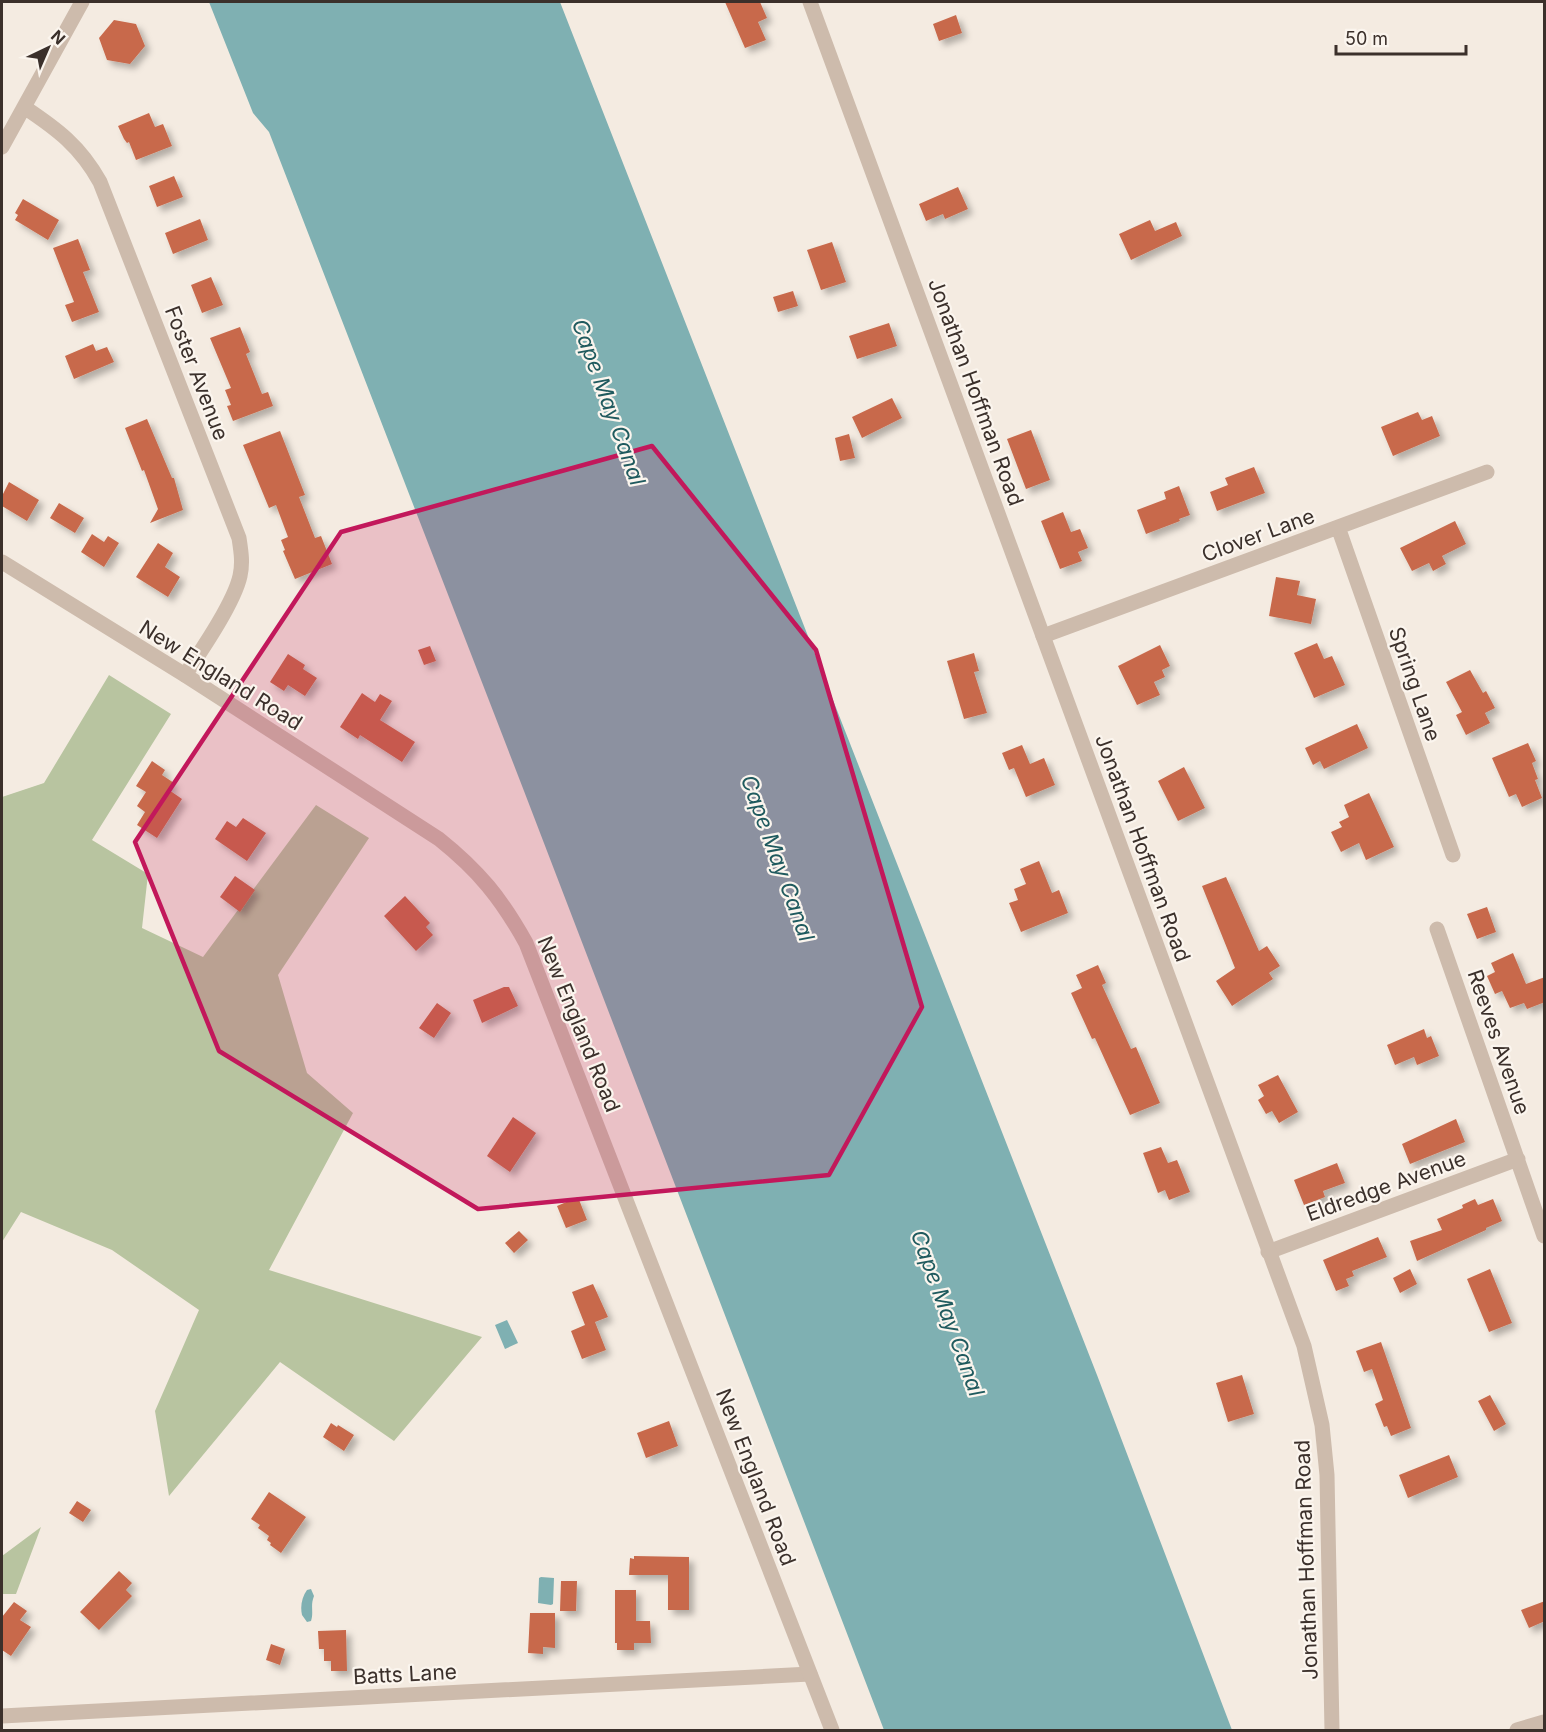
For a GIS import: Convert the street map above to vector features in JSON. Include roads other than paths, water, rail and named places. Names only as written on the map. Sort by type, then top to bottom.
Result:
[{"type":"street","points":[[2,147],[82,2]]},
{"type":"street","name":"Jonathan Hoffman Road","points":[[810,2],[1304,1346],[1322,1425],[1327,1475],[1332,1731]]},
{"type":"street","name":"Foster Avenue","points":[[24,107],[75,145],[100,182],[239,538],[242,555],[240,575],[234,593],[184,675]]},
{"type":"street","name":"Clover Lane","points":[[1043,636],[1487,472]]},
{"type":"street","name":"Spring Lane","points":[[1338,527],[1454,855]]},
{"type":"street","name":"New England Road","points":[[2,562],[184,675],[439,839],[467,862],[492,889],[511,915],[526,944],[832,1731]]},
{"type":"street","name":"Reeves Avenue","points":[[1437,929],[1545,1236]]},
{"type":"street","name":"Eldredge Avenue","points":[[1268,1252],[1518,1159]]},
{"type":"street","name":"Batts Lane","points":[[2,1716],[810,1674]]},
{"type":"street","points":[[1517,1731],[1545,1722]]},
{"type":"water","name":"Cape May Canal","points":[[209,2],[560,2],[1097,1375],[1232,1730],[884,1730],[269,132],[253,113]]},
{"type":"water","points":[[507,1320],[518,1343],[505,1349],[495,1325]]},
{"type":"water","points":[[539,1578],[554,1578],[553,1604],[551,1605],[538,1603]]},
{"type":"water","points":[[311,1589],[314,1596],[312,1618],[307,1622],[302,1615],[301,1605],[305,1593]]}]
